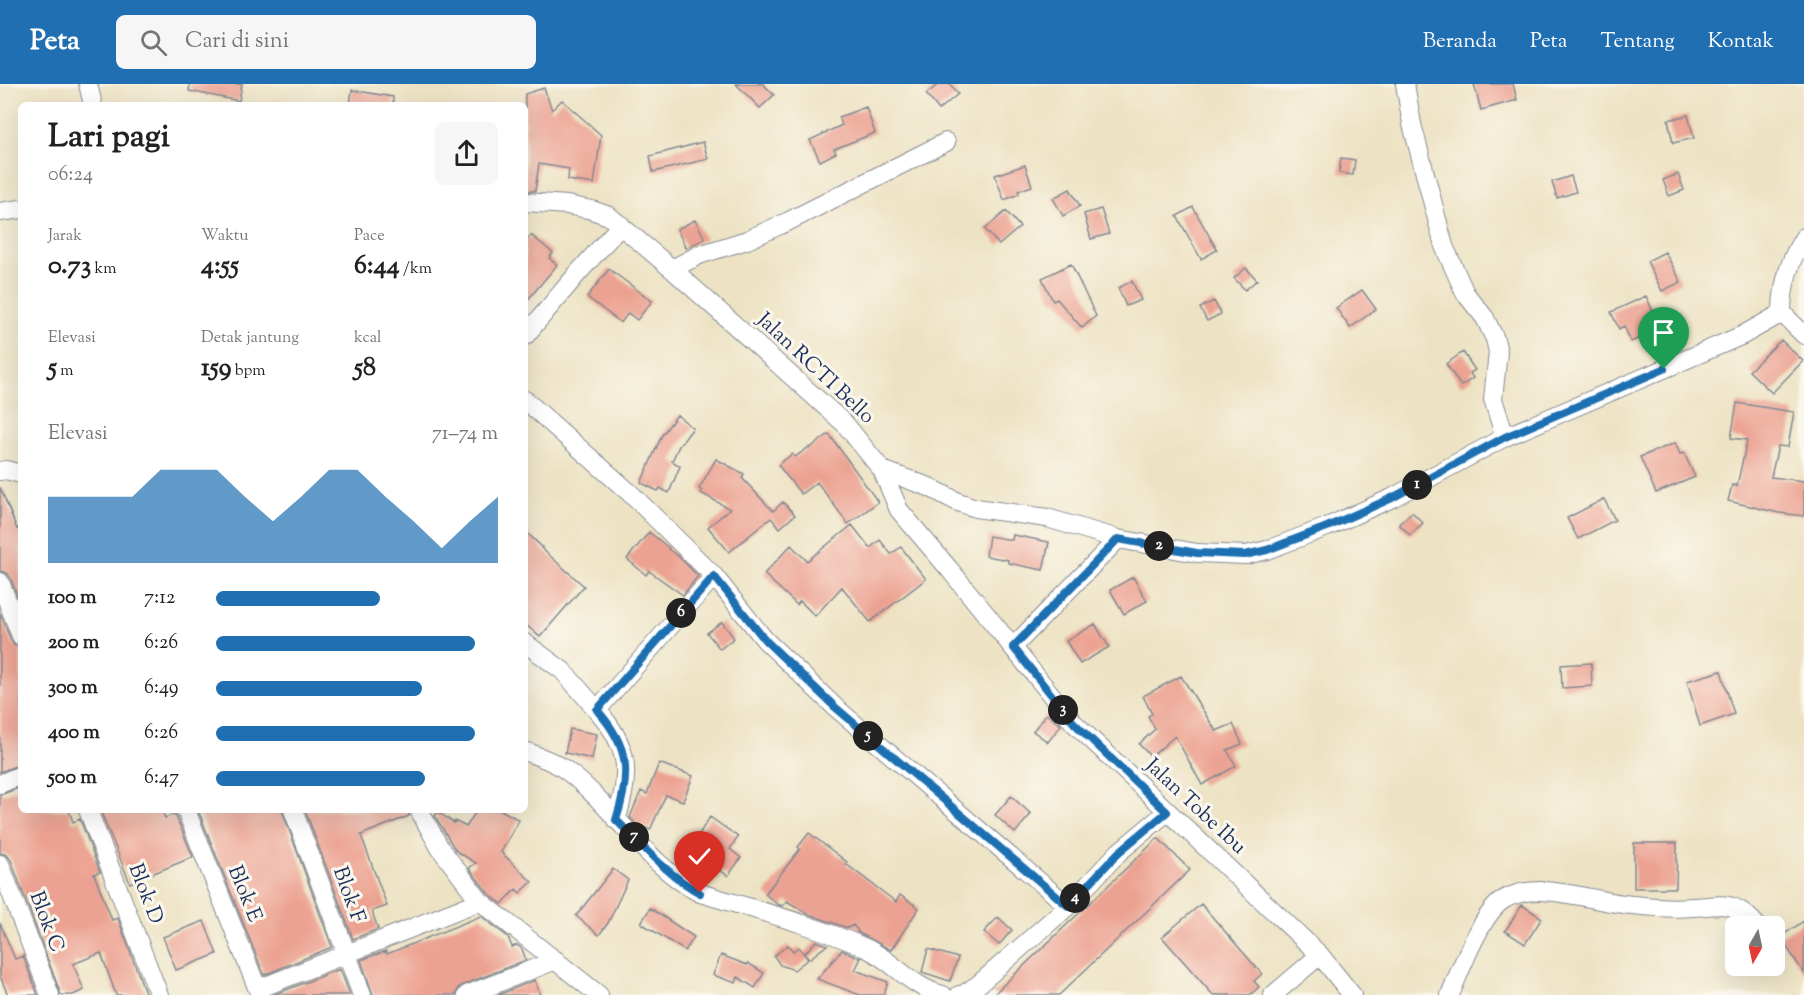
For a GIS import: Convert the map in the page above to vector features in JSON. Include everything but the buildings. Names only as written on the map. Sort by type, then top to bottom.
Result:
[{"type":"street","points":[[88,84],[92,102]]},
{"type":"street","points":[[1404,84],[1412,124],[1444,246],[1465,293],[1485,318],[1496,339],[1498,352],[1493,399],[1505,437]]},
{"type":"street","points":[[672,269],[699,255],[747,240],[778,226],[946,142]]},
{"type":"street","name":"Jalan RCTI Bello","points":[[528,202],[567,205],[609,216],[846,424],[882,470],[898,510],[951,570],[1013,647]]},
{"type":"street","points":[[0,212],[18,209]]},
{"type":"street","points":[[528,333],[621,225]]},
{"type":"street","points":[[1782,313],[1785,279],[1790,262],[1804,237]]},
{"type":"street","points":[[882,470],[929,487],[958,502],[976,508],[1047,518],[1118,539],[1197,553],[1245,555],[1267,550],[1327,527],[1392,498],[1505,437],[1743,335],[1782,313]]},
{"type":"street","points":[[1782,313],[1804,335]]},
{"type":"street","points":[[528,403],[631,494],[714,576],[765,640],[835,707],[1068,906]]},
{"type":"street","points":[[0,471],[18,473]]},
{"type":"street","points":[[1013,647],[1118,539]]},
{"type":"street","points":[[597,710],[714,576]]},
{"type":"street","points":[[0,582],[18,628]]},
{"type":"street","points":[[528,645],[563,671],[610,724],[620,741],[625,772],[625,791],[616,820]]},
{"type":"street","name":"Jalan Tobe Ibu","points":[[1013,647],[1074,723],[1320,955],[1352,995]]},
{"type":"street","points":[[528,752],[566,770],[591,791],[616,820],[686,885],[700,893],[846,940],[871,951],[922,987],[943,995]]},
{"type":"street","points":[[0,784],[18,776]]},
{"type":"street","points":[[959,995],[963,995],[979,984],[1068,906],[1119,852],[1167,812]]},
{"type":"street","name":"Blok D","points":[[89,813],[159,995]]},
{"type":"street","name":"Blok E","points":[[187,813],[259,992]]},
{"type":"street","name":"Blok F","points":[[294,813],[362,995]]},
{"type":"street","points":[[421,813],[440,848],[480,901],[599,995]]},
{"type":"street","name":"Blok C","points":[[0,864],[50,995]]},
{"type":"street","points":[[1450,995],[1467,953],[1497,905],[1506,899],[1524,893],[1562,894],[1630,905],[1692,908],[1712,905],[1729,906],[1738,909],[1746,916]]},
{"type":"street","points":[[259,992],[345,954],[480,901]]},
{"type":"street","points":[[1273,995],[1320,955]]},
{"type":"street","points":[[467,995],[556,960]]},
{"type":"route","points":[[700,893],[673,875],[616,820],[625,791],[625,772],[620,741],[610,724],[597,710],[714,576],[765,640],[835,707],[1068,906],[1119,852],[1167,812],[1074,723],[1013,647],[1118,539],[1197,553],[1245,555],[1267,550],[1327,527],[1392,498],[1505,437],[1664,369]]}]
